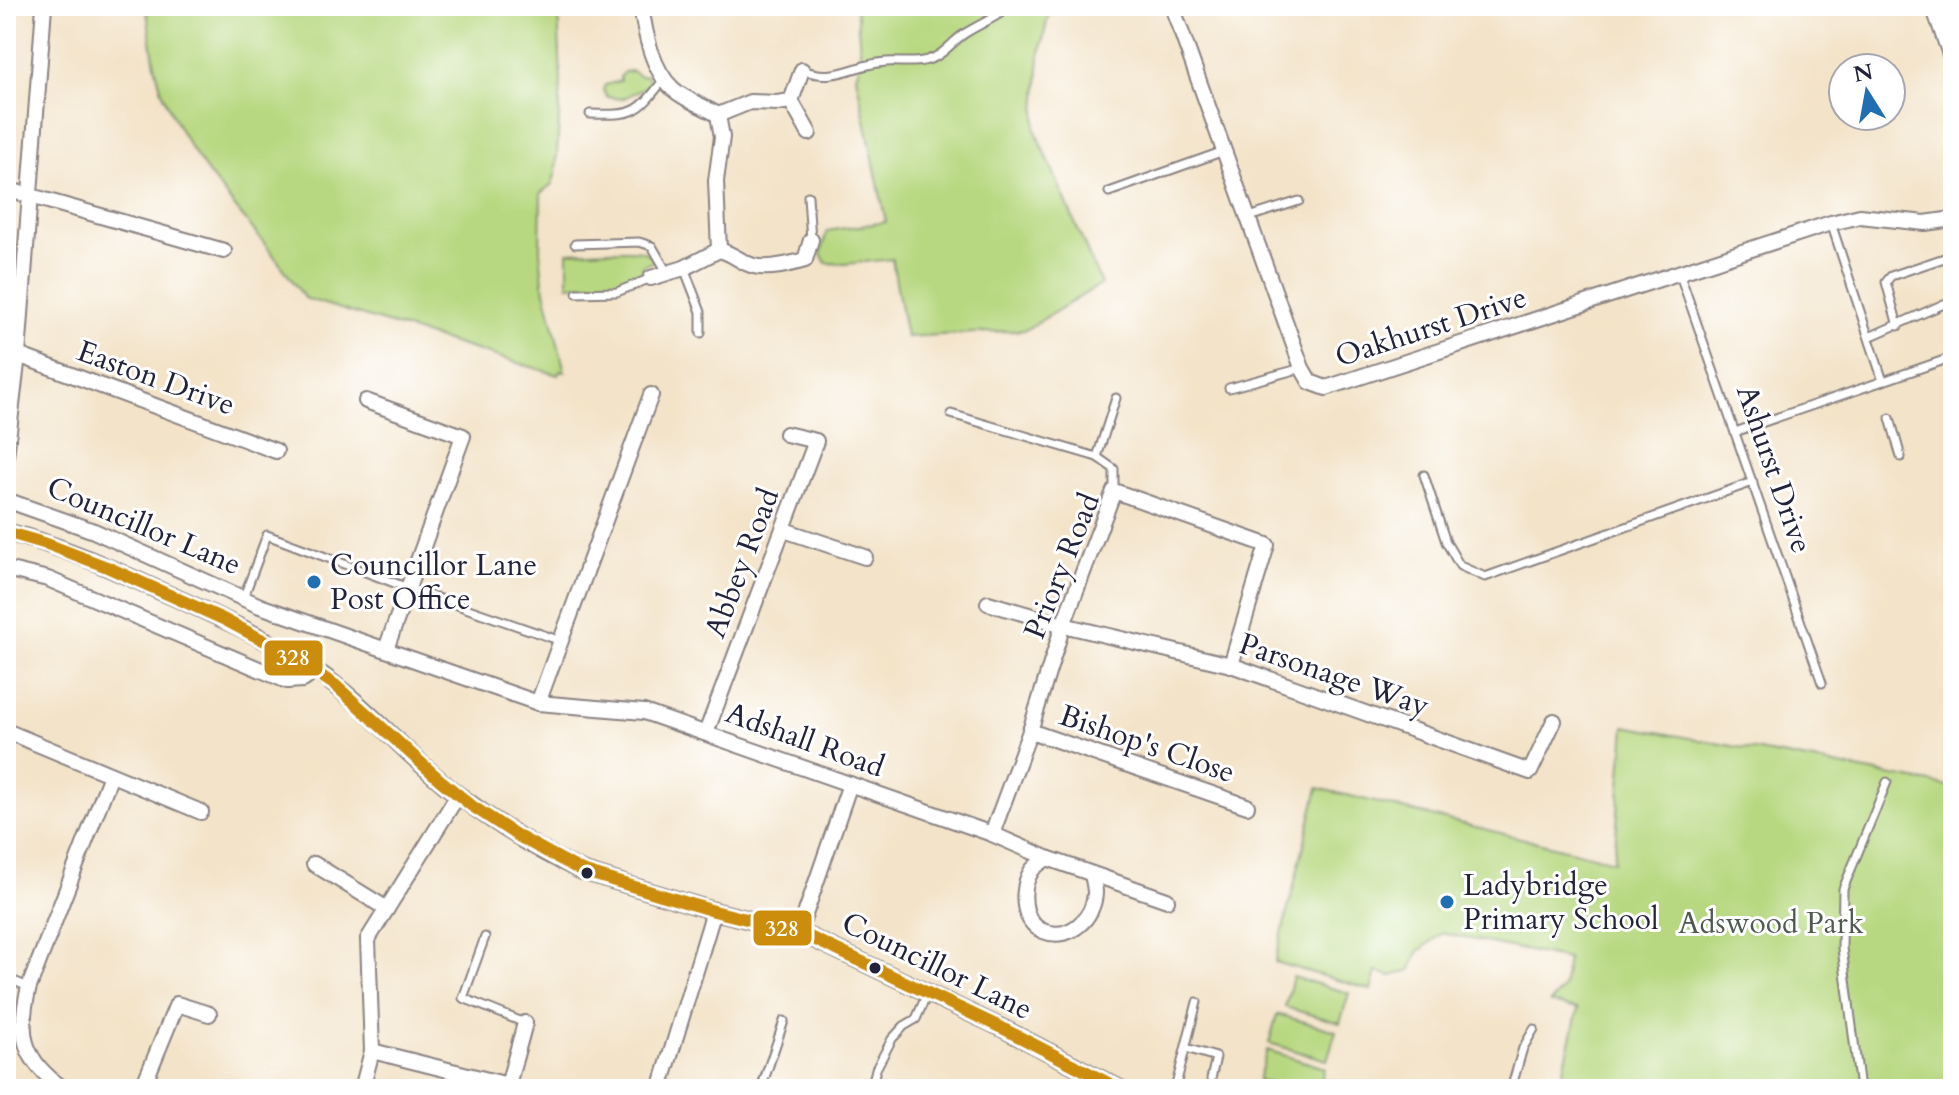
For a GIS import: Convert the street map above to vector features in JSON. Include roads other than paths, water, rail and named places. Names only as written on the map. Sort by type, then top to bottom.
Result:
[{"type":"street","points":[[6,456],[18,355],[44,6]]},
{"type":"street","points":[[641,6],[652,54],[664,79],[675,91],[718,115]]},
{"type":"street","name":"Oakhurst Drive","points":[[1172,6],[1302,368],[1310,382],[1326,388],[1831,223],[1860,216],[1925,223],[1953,219]]},
{"type":"street","points":[[1934,6],[1953,58]]},
{"type":"street","points":[[802,70],[791,101],[809,133]]},
{"type":"street","points":[[718,115],[735,105],[750,102],[791,101]]},
{"type":"street","points":[[718,115],[722,137],[716,181],[719,250]]},
{"type":"street","points":[[6,189],[224,251]]},
{"type":"street","points":[[651,278],[684,268],[719,250],[731,252],[754,267],[787,265],[805,260],[811,240]]},
{"type":"street","name":"Easton Drive","points":[[18,355],[276,451]]},
{"type":"street","points":[[538,703],[651,395]]},
{"type":"street","points":[[366,401],[463,436],[386,649]]},
{"type":"street","name":"Abbey Road","points":[[706,733],[816,441],[786,434]]},
{"type":"street","name":"Priory Road","points":[[992,834],[1030,731],[1063,625],[1114,491],[1267,545],[1231,665]]},
{"type":"street","name":"Councillor Lane","points":[[6,500],[94,531],[260,606],[538,703]]},
{"type":"street","points":[[784,530],[865,557]]},
{"type":"street","name":"Councillor Lane","points":[[6,532],[84,558],[248,630],[316,671],[458,795],[540,849],[582,871],[714,911],[799,932],[1120,1089]]},
{"type":"street","points":[[6,569],[48,579],[287,681],[303,680],[316,671]]},
{"type":"street","name":"Parsonage Way","points":[[988,603],[1063,625],[1231,665],[1530,772],[1554,721]]},
{"type":"street","name":"Councillor Lane","points":[[248,630],[260,606]]},
{"type":"street","name":"Adshall Road","points":[[538,703],[644,712],[992,834],[1047,858],[1167,900]]},
{"type":"street","points":[[6,731],[201,812]]},
{"type":"street","name":"Bishop's Close","points":[[1030,731],[1247,806]]},
{"type":"street","points":[[64,1089],[43,1074],[27,1048],[22,1014],[29,987],[111,775]]},
{"type":"street","points":[[799,932],[850,784]]},
{"type":"street","points":[[362,1089],[372,1051],[368,939],[458,795]]},
{"type":"street","points":[[1047,858],[1032,870],[1024,895],[1027,916],[1042,931],[1062,933],[1080,926],[1089,914],[1095,893],[1092,874]]},
{"type":"street","points":[[314,864],[387,909]]},
{"type":"street","points":[[660,1089],[714,911]]},
{"type":"street","points":[[142,1089],[177,1004],[209,1014]]},
{"type":"street","points":[[372,1051],[508,1085],[525,1023]]},
{"type":"lane","points":[[802,70],[815,75],[837,75],[884,62],[926,60],[938,56],[961,36],[998,17],[1011,6]]},
{"type":"lane","points":[[590,114],[619,115],[636,111],[664,79]]},
{"type":"lane","points":[[1109,192],[1226,150]]},
{"type":"lane","points":[[808,196],[811,240]]},
{"type":"lane","points":[[1249,217],[1299,201]]},
{"type":"lane","points":[[1831,223],[1883,381]]},
{"type":"lane","points":[[575,244],[639,242],[652,246],[668,274]]},
{"type":"lane","points":[[1898,326],[1886,282],[1891,276],[1953,255]]},
{"type":"lane","points":[[684,268],[701,312],[701,333]]},
{"type":"lane","name":"Ashurst Drive","points":[[1679,272],[1822,683]]},
{"type":"lane","points":[[577,293],[617,292],[651,278]]},
{"type":"lane","points":[[1869,337],[1953,300]]},
{"type":"lane","points":[[1735,432],[1953,357]]},
{"type":"lane","points":[[1229,388],[1302,368]]},
{"type":"lane","points":[[1097,457],[1116,398]]},
{"type":"lane","points":[[951,414],[1097,457],[1114,469],[1114,491]]},
{"type":"lane","points":[[1890,418],[1901,457]]},
{"type":"lane","points":[[1424,475],[1446,542],[1460,566],[1485,577],[1753,482]]},
{"type":"lane","points":[[243,599],[267,535],[561,641]]},
{"type":"lane","points":[[1860,1089],[1842,948],[1843,889],[1887,782]]},
{"type":"lane","points":[[485,937],[463,998],[525,1023]]},
{"type":"lane","points":[[6,978],[29,987]]},
{"type":"lane","points":[[871,1089],[876,1069],[892,1039],[916,1019],[928,993]]},
{"type":"lane","points":[[1175,1089],[1197,1002]]},
{"type":"lane","points":[[761,1089],[784,1021]]},
{"type":"lane","points":[[1511,1089],[1523,1048],[1534,1029]]},
{"type":"lane","points":[[1186,1048],[1216,1057],[1211,1079]]},
{"type":"place","name":"Councillor Lane Post Office","points":[[314,582]]},
{"type":"place","name":"Ladybridge Primary School","points":[[1447,902]]},
{"type":"park label","name":"Adswood Park","points":[[1771,923]]}]
